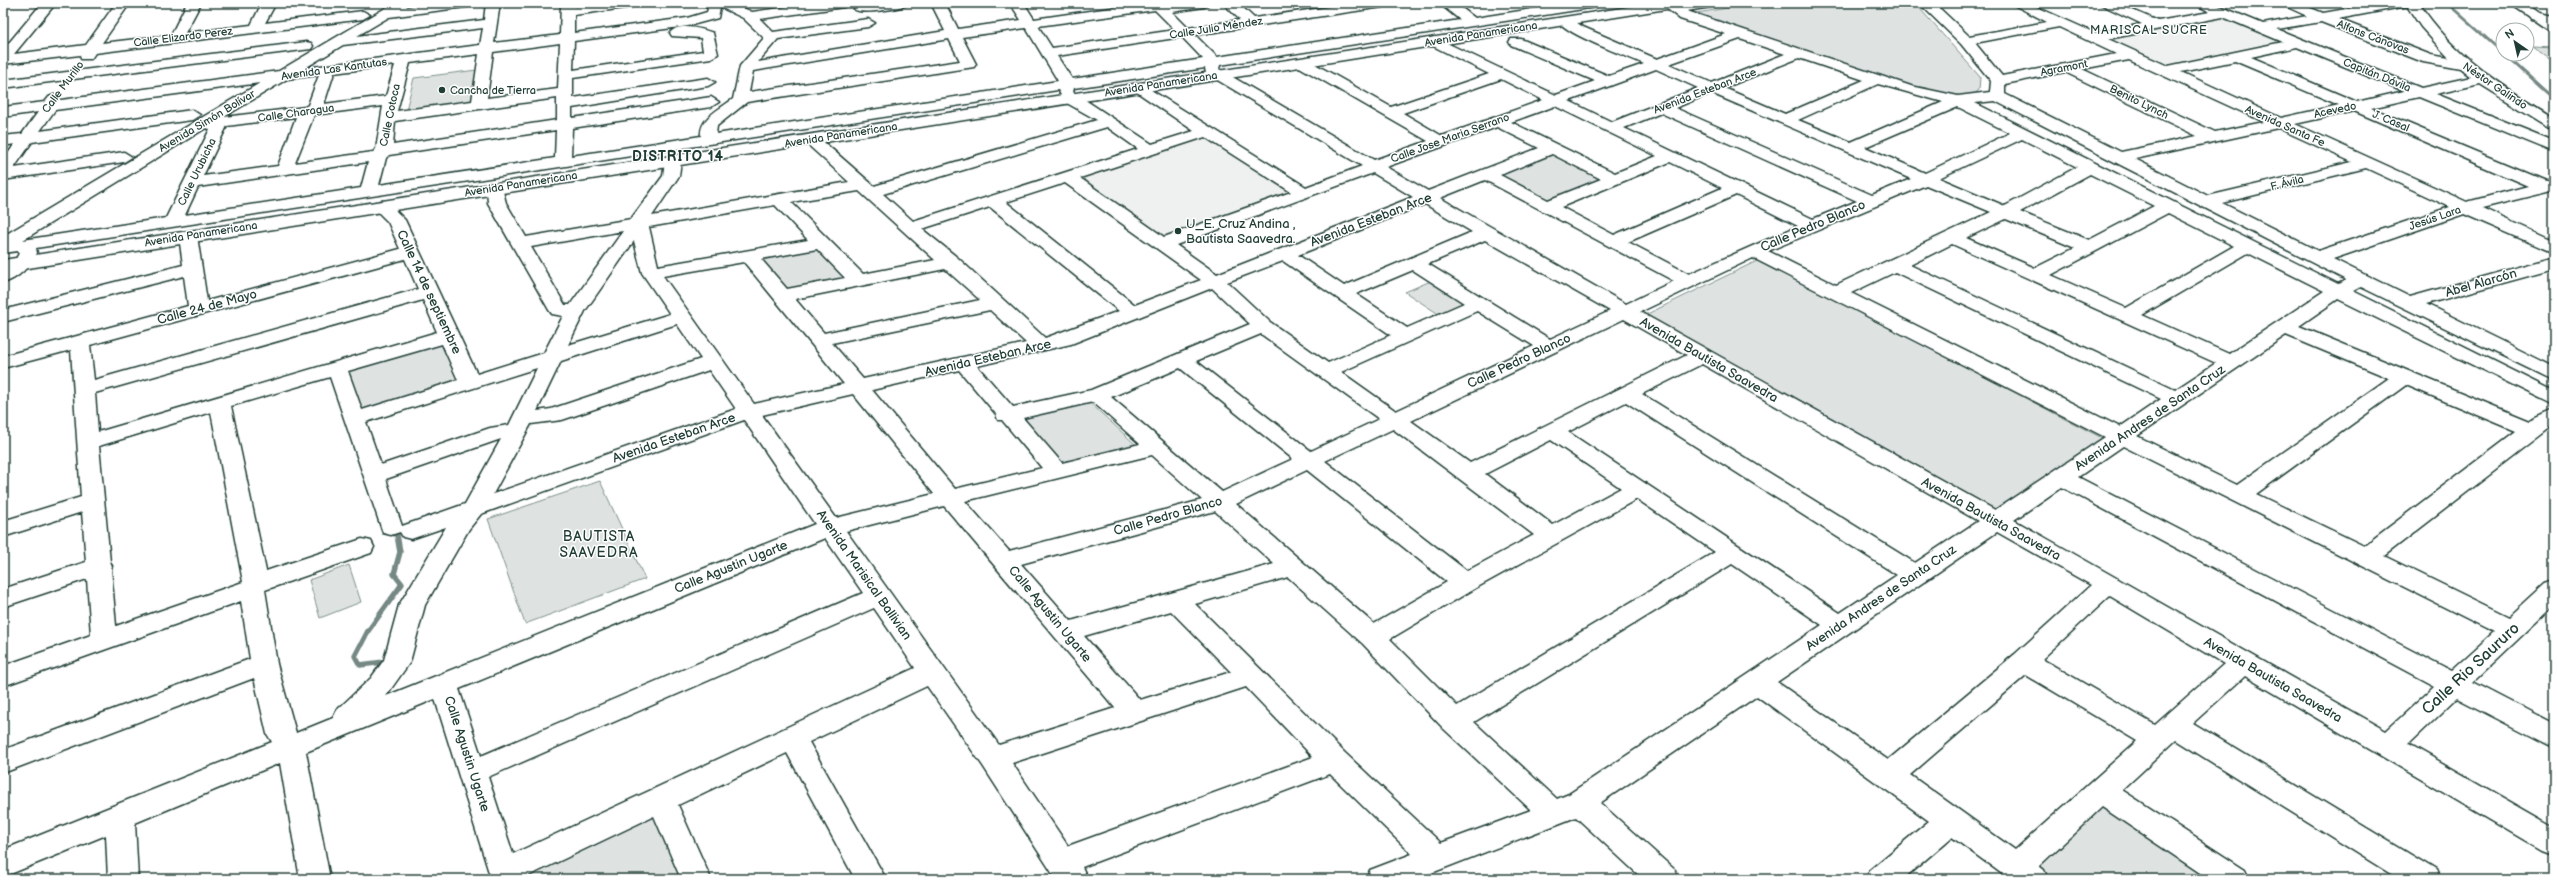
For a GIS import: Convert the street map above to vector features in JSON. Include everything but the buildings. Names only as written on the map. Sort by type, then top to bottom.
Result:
[{"type":"main road","points":[[3,59],[49,3]]},
{"type":"main road","name":"Calle Murillo","points":[[3,174],[25,138],[72,76],[123,3]]},
{"type":"main road","points":[[176,38],[194,3]]},
{"type":"main road","points":[[256,28],[269,3]]},
{"type":"main road","points":[[336,18],[343,3]]},
{"type":"main road","name":"Avenida Simón Bolívar","points":[[14,245],[196,121],[249,80],[306,46],[363,15],[403,3]]},
{"type":"main road","points":[[386,8],[466,3]]},
{"type":"main road","points":[[479,105],[488,48],[492,3]]},
{"type":"main road","points":[[563,162],[568,7],[632,3]]},
{"type":"main road","name":"Avenida Las Kantutas","points":[[3,112],[488,48],[567,43],[665,24],[698,20],[713,15],[715,9],[710,3]]},
{"type":"main road","points":[[722,3],[749,16],[772,36],[868,23]]},
{"type":"main road","points":[[749,16],[844,3]]},
{"type":"main road","points":[[877,45],[860,6],[902,3]]},
{"type":"main road","points":[[709,140],[708,128],[710,124],[742,98],[969,64],[938,3]]},
{"type":"main road","points":[[1017,3],[1049,53],[1068,92],[1150,150]]},
{"type":"main road","points":[[1085,3],[1094,15]]},
{"type":"main road","points":[[747,68],[873,49],[877,45],[954,34],[1160,6],[1204,3]]},
{"type":"main road","points":[[1230,3],[1250,22]]},
{"type":"main road","name":"Calle Julio Méndez","points":[[1049,53],[1383,3]]},
{"type":"main road","points":[[1446,3],[1472,22]]},
{"type":"main road","points":[[1515,3],[1530,13]]},
{"type":"main road","name":"Avenida Panamericana","points":[[14,245],[368,193],[709,140],[1068,92],[1138,88],[1215,69],[1343,43],[1592,3]]},
{"type":"main road","name":"Avenida Panamericana","points":[[3,257],[14,245],[1068,92],[1638,3]]},
{"type":"main road","name":"Avenida Panamericana","points":[[1215,69],[1301,62],[1672,5],[1712,3]]},
{"type":"main road","points":[[1926,3],[1966,41],[1997,88],[2118,158],[2554,375]]},
{"type":"main road","name":"Avenida Santa Fe","points":[[2017,3],[2554,248]]},
{"type":"main road","points":[[2105,3],[2156,25]]},
{"type":"main road","name":"Capitán Dávila","points":[[2200,3],[2554,147]]},
{"type":"main road","name":"Alfons Cánovas","points":[[2286,3],[2428,59],[2462,65]]},
{"type":"main road","points":[[2261,28],[2323,17],[2376,5],[2404,3]]},
{"type":"main road","name":"Néstor Galindo","points":[[2412,3],[2423,22],[2462,65],[2554,124]]},
{"type":"main road","points":[[2516,3],[2554,29]]},
{"type":"main road","points":[[1672,5],[1685,16],[1878,79],[1958,101],[2554,399]]},
{"type":"main road","points":[[2376,5],[2423,22]]},
{"type":"main road","name":"Avenida Bautista Saavedra","points":[[1160,6],[1215,69],[1373,166],[1486,233],[1701,356],[2108,584],[2388,747],[2553,840]]},
{"type":"main road","name":"Avenida Simón Bolívar","points":[[14,245],[124,157],[286,75],[338,43],[386,8]]},
{"type":"main road","points":[[1314,13],[1343,43]]},
{"type":"main road","points":[[2094,38],[2224,13]]},
{"type":"main road","name":"Calle Elizardo Perez","points":[[3,59],[363,15]]},
{"type":"main road","points":[[2536,16],[2554,20]]},
{"type":"main road","points":[[1565,21],[1578,30],[1655,64],[1850,148],[2089,247]]},
{"type":"main road","points":[[338,43],[491,23]]},
{"type":"main road","points":[[1966,41],[2061,23]]},
{"type":"main road","points":[[566,75],[712,53],[708,45],[708,36],[691,32],[567,43]]},
{"type":"main road","name":"Calle Jose Maria Serrano","points":[[1161,244],[1366,171],[1373,166],[1496,120],[1740,34]]},
{"type":"main road","points":[[742,98],[747,68],[750,61],[772,41],[772,36]]},
{"type":"main road","points":[[1434,41],[1811,225]]},
{"type":"main road","points":[[1516,42],[1607,81]]},
{"type":"main road","points":[[2166,71],[2297,43]]},
{"type":"main road","points":[[3,84],[306,46]]},
{"type":"main road","name":"Avenida Esteban Arce","points":[[1610,128],[1713,89],[1800,53]]},
{"type":"main road","name":"Agramont","points":[[1958,101],[2066,67],[2131,55]]},
{"type":"main road","name":"J. Casal","points":[[2236,56],[2354,106],[2550,185]]},
{"type":"main road","name":"Calle Cotoca","points":[[368,193],[381,153],[392,100],[404,59]]},
{"type":"main road","points":[[1301,62],[1440,141]]},
{"type":"main road","name":"Benito Lynch","points":[[2066,67],[2212,137]]},
{"type":"main road","points":[[285,169],[305,114],[315,107],[328,69]]},
{"type":"main road","points":[[1389,113],[1502,74]]},
{"type":"main road","points":[[1785,120],[1878,79]]},
{"type":"main road","name":"Acevedo","points":[[2118,158],[2278,122],[2482,79]]},
{"type":"main road","points":[[388,117],[479,105],[566,98],[708,82]]},
{"type":"main road","points":[[1138,88],[1304,193]]},
{"type":"main road","name":"Avenida Panamericana","points":[[14,245],[188,236],[812,140],[1068,92]]},
{"type":"main road","name":"Calle Charagua","points":[[3,141],[196,121],[221,122],[392,100]]},
{"type":"main road","points":[[1850,148],[1958,101]]},
{"type":"main road","points":[[193,183],[710,102]]},
{"type":"main road","points":[[1662,108],[1871,201]]},
{"type":"main road","points":[[1496,120],[1614,179]]},
{"type":"main road","points":[[522,243],[779,200],[868,189],[1109,121]]},
{"type":"main road","name":"Calle Urubicha","points":[[173,222],[221,122]]},
{"type":"main road","points":[[912,227],[1206,132]]},
{"type":"main road","name":"Calle Pedro Blanco","points":[[1005,560],[1221,502],[1753,251],[1811,225],[1925,179],[2022,133]]},
{"type":"main road","points":[[812,140],[912,227],[1042,346]]},
{"type":"main road","name":"Avenida Esteban Arce","points":[[375,475],[401,529],[474,508],[747,412],[1042,346],[1133,313],[1553,148]]},
{"type":"main road","points":[[3,174],[124,157]]},
{"type":"main road","points":[[1548,206],[1669,157]]},
{"type":"main road","points":[[336,728],[381,685],[397,662],[405,625],[412,605],[460,524],[474,508],[519,424],[575,310],[640,223],[671,176],[673,161]]},
{"type":"main road","name":"F. Ávila","points":[[2206,202],[2368,163]]},
{"type":"main road","points":[[1835,293],[1950,237],[2006,212],[2090,167]]},
{"type":"main road","points":[[1486,174],[1690,282]]},
{"type":"main road","points":[[1066,176],[1215,281],[1263,326],[1469,473],[1551,536]]},
{"type":"main road","name":"Jesús Lara","points":[[2317,258],[2467,207],[2550,185]]},
{"type":"main road","points":[[495,188],[497,203],[522,243],[559,310],[575,310]]},
{"type":"main road","points":[[1615,241],[1735,189]]},
{"type":"main road","points":[[779,200],[819,243],[859,281]]},
{"type":"main road","points":[[992,200],[1133,313]]},
{"type":"main road","name":"Calle 14 de septiembre","points":[[387,205],[388,213],[396,220],[450,335],[470,382]]},
{"type":"main road","points":[[2035,276],[2167,206]]},
{"type":"main road","name":"Avenida Marisical Ballivian","points":[[640,223],[646,258],[651,273],[680,317],[993,758],[1068,870]]},
{"type":"main road","points":[[1342,293],[1415,264],[1486,233]]},
{"type":"main road","points":[[188,236],[198,309]]},
{"type":"main road","points":[[1950,237],[2232,363]]},
{"type":"main road","points":[[651,273],[819,243]]},
{"type":"main road","points":[[3,277],[14,245]]},
{"type":"main road","name":"Avenida Panamericana","points":[[3,266],[14,245]]},
{"type":"main road","points":[[2127,316],[2248,246]]},
{"type":"main road","points":[[1753,251],[2122,437],[2513,630]]},
{"type":"main road","name":"Calle 24 de Mayo","points":[[3,362],[410,252]]},
{"type":"main road","points":[[1284,254],[1405,336]]},
{"type":"main road","points":[[749,256],[949,497],[1156,447]]},
{"type":"main road","points":[[783,296],[951,262]]},
{"type":"main road","name":"Abel Alarcón","points":[[2409,303],[2554,263]]},
{"type":"main road","points":[[1415,264],[1549,347]]},
{"type":"main road","points":[[1894,264],[2177,399]]},
{"type":"main road","points":[[3,316],[192,268]]},
{"type":"main road","name":"Avenida Andres de Santa Cruz","points":[[1381,879],[1566,808],[1758,682],[1840,625],[2122,437],[2337,291],[2361,280]]},
{"type":"main road","points":[[84,389],[429,292]]},
{"type":"main road","points":[[819,340],[995,302]]},
{"type":"main road","points":[[1327,371],[1479,303]]},
{"type":"main road","points":[[354,419],[680,317]]},
{"type":"main road","points":[[1006,415],[1097,395],[1263,326]]},
{"type":"main road","points":[[2285,327],[2532,430]]},
{"type":"main road","points":[[89,442],[450,335]]},
{"type":"main road","points":[[80,341],[93,501],[100,566],[104,640]]},
{"type":"main road","points":[[1469,473],[1701,356]]},
{"type":"main road","points":[[2531,363],[2554,356]]},
{"type":"main road","points":[[1181,360],[1465,583]]},
{"type":"main road","points":[[337,368],[375,475],[498,433],[519,424],[554,415],[712,362]]},
{"type":"main road","points":[[964,363],[1006,415],[1057,472]]},
{"type":"main road","points":[[2240,494],[2403,377]]},
{"type":"main road","points":[[1627,394],[1915,575]]},
{"type":"main road","points":[[1097,395],[1221,502],[1372,637],[1454,721],[1566,808],[1664,879]]},
{"type":"main road","points":[[220,403],[254,586],[264,664],[281,734],[291,746],[315,879]]},
{"type":"main road","points":[[2366,557],[2532,430],[2554,416]]},
{"type":"main road","points":[[1552,431],[1840,625]]},
{"type":"main road","points":[[2060,477],[2554,738]]},
{"type":"main road","points":[[1372,637],[1465,583],[1638,490]]},
{"type":"main road","name":"Calle Agustin Ugarte","points":[[505,876],[444,684],[830,527],[949,497],[1005,560],[1135,713]]},
{"type":"main road","points":[[3,529],[93,501]]},
{"type":"main road","points":[[3,676],[362,547]]},
{"type":"main road","points":[[1454,721],[1732,553]]},
{"type":"main road","points":[[3,598],[100,566]]},
{"type":"main road","points":[[1065,632],[1294,567]]},
{"type":"main road","points":[[1889,776],[2024,661],[2108,584]]},
{"type":"main road","name":"Calle Rio Saururo","points":[[2388,747],[2554,590]]},
{"type":"main road","points":[[472,772],[879,596]]},
{"type":"main road","points":[[1177,601],[1248,676],[1435,857]]},
{"type":"main road","points":[[2024,661],[2166,733],[2425,879]]},
{"type":"main road","points":[[1758,682],[2025,873],[2102,792],[2243,662]]},
{"type":"main road","points":[[3,762],[264,664]]},
{"type":"main road","points":[[505,876],[661,799],[932,672]]},
{"type":"main road","points":[[993,758],[1248,676]]},
{"type":"main road","points":[[3,864],[444,684]]},
{"type":"main road","points":[[793,738],[871,879]]},
{"type":"main road","points":[[1068,870],[1335,761]]},
{"type":"main road","points":[[2102,792],[2234,879]]},
{"type":"main road","points":[[661,799],[696,879]]},
{"type":"main road","points":[[120,816],[123,879]]},
{"type":"main road","points":[[1882,879],[1951,820]]},
{"type":"shaded area","points":[[1759,3],[1915,3],[1980,77],[1979,90],[1973,95],[1950,96],[1916,88],[1690,14]]},
{"type":"shaded area","points":[[2221,15],[2282,40],[2167,64],[2108,38]]},
{"type":"shaded area","points":[[2535,47],[2554,48],[2554,62],[2535,48]]},
{"type":"shaded area","name":"Cancha de Tierra","points":[[477,70],[472,101],[406,110],[414,78]]},
{"type":"shaded area","points":[[1202,137],[1294,192],[1168,237],[1159,237],[1078,179],[1079,177]]},
{"type":"shaded area","points":[[1551,151],[1606,178],[1547,203],[1493,175]]},
{"type":"shaded area","points":[[815,246],[847,279],[787,292],[758,256]]},
{"type":"shaded area","points":[[1759,260],[2104,439],[2000,512],[1645,315]]},
{"type":"shaded area","points":[[1433,280],[1468,303],[1440,315],[1405,292]]},
{"type":"shaded area","points":[[441,342],[459,380],[362,413],[347,370]]},
{"type":"shaded area","points":[[1089,402],[1136,445],[1058,465],[1016,419]]},
{"type":"shaded area","points":[[600,481],[645,579],[525,624],[488,519]]},
{"type":"shaded area","points":[[349,565],[361,602],[320,618],[309,580]]},
{"type":"shaded area","points":[[2103,801],[2220,879],[2049,879],[2033,867]]},
{"type":"shaded area","points":[[657,812],[686,879],[517,879]]},
{"type":"waterway","points":[[2447,3],[2495,46]]},
{"type":"waterway","points":[[2513,62],[2554,99]]},
{"type":"waterway","points":[[384,662],[360,665],[355,656],[368,631],[402,584],[394,574],[400,552],[397,535],[391,532]]},
{"type":"place","name":"Cancha de Tierra","points":[[442,90]]},
{"type":"place","name":"U_E. Cruz Andina , Bautista Saavedra.","points":[[1178,231]]},
{"type":"district","name":"MARISCAL SUCRE","points":[[2149,30]]},
{"type":"district","name":"DISTRITO 14","points":[[678,156]]},
{"type":"district","name":"BAUTISTA SAAVEDRA","points":[[599,544]]}]
